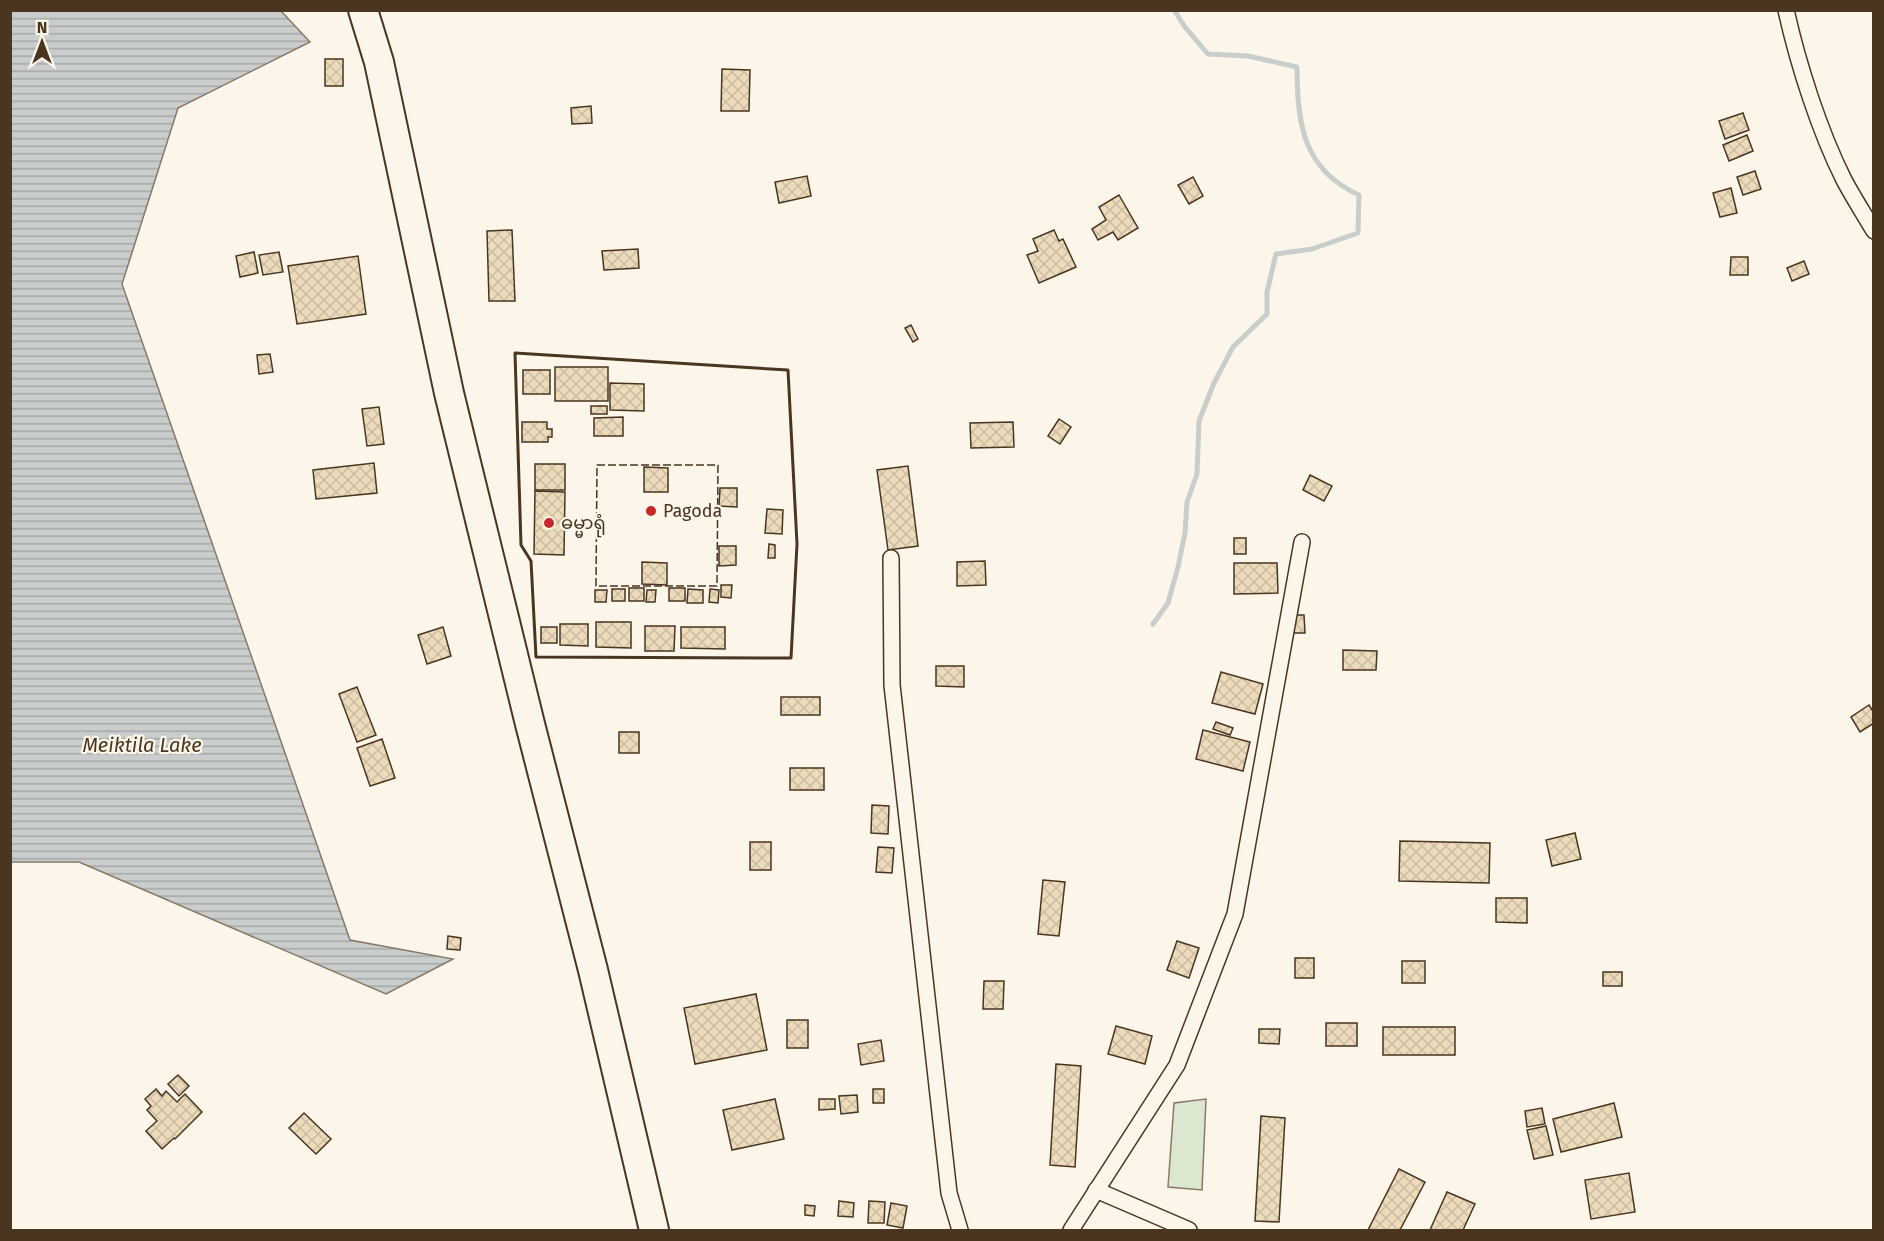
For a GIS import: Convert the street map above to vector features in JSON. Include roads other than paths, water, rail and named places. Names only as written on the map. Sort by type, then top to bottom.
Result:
[{"type":"highway","points":[[363,10],[379,62],[452,404],[593,970],[654,1230]]},
{"type":"street","points":[[1786,10],[1791,34],[1823,131],[1843,179],[1874,231]]},
{"type":"street","points":[[1071,1230],[1177,1065],[1235,914],[1302,542]]},
{"type":"street","points":[[891,558],[892,685],[950,1193],[960,1230]]},
{"type":"street","points":[[1096,1190],[1189,1230]]},
{"type":"water","name":"Meiktila Lake","points":[[10,11],[281,11],[310,42],[178,108],[122,284],[350,940],[453,959],[386,994],[79,862],[11,862]]},
{"type":"waterway","points":[[1153,624],[1168,603],[1178,567],[1185,533],[1187,502],[1197,474],[1199,421],[1214,383],[1233,347],[1267,314],[1267,292],[1276,254],[1312,249],[1358,233],[1359,195],[1340,185],[1326,172],[1307,143],[1299,107],[1297,67],[1248,56],[1208,54],[1174,10]]},
{"type":"place","name":"Pagoda","points":[[651,511]]},
{"type":"place","name":"ဓမ္မာရုံ","points":[[549,523]]}]
